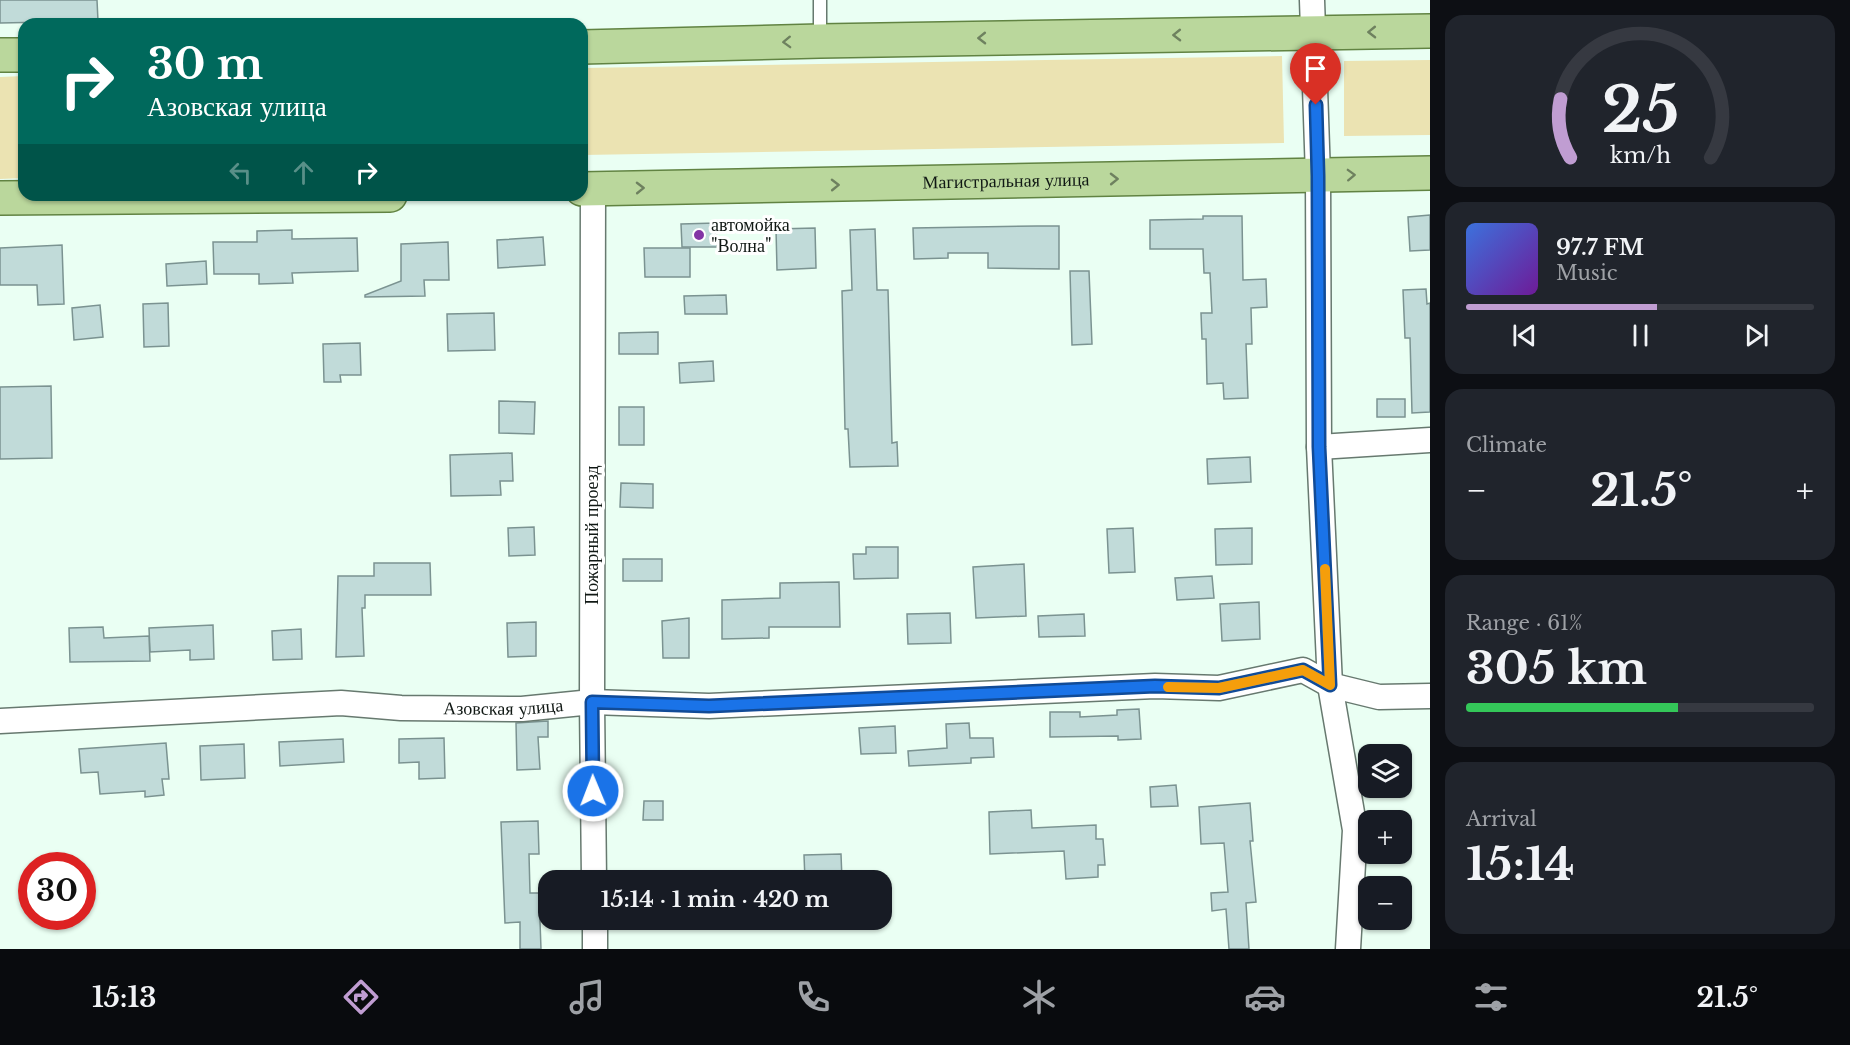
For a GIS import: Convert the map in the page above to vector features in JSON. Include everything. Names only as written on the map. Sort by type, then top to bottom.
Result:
[{"type":"main road","points":[[588,47],[1430,31]]},
{"type":"main road","points":[[0,55],[18,55]]},
{"type":"main road","name":"Магистральная улица","points":[[588,189],[1430,173]]},
{"type":"main road","points":[[0,198],[18,198]]},
{"type":"street","points":[[1312,0],[1318,176],[1319,447],[1330,685],[1355,830],[1348,949]]},
{"type":"street","name":"Пожарный проезд","points":[[587,201],[594,870]]},
{"type":"street","points":[[1319,447],[1430,440]]},
{"type":"street","name":"Азовская улица","points":[[0,721],[341,703],[401,708],[522,709],[592,702],[709,706],[1155,686],[1219,688],[1303,670],[1330,685],[1378,697],[1430,696]]},
{"type":"street","points":[[595,930],[595,949]]},
{"type":"lane","points":[[819,0],[820,41]]},
{"type":"shaded area","points":[[1282,56],[1284,143],[588,155],[588,68]]},
{"type":"shaded area","points":[[1430,60],[1430,135],[1344,136],[1344,61]]},
{"type":"shaded area","points":[[18,76],[18,178],[0,179],[0,77]]},
{"type":"building","points":[[0,0],[97,0],[98,18],[18,18],[18,23],[0,23]]},
{"type":"building","points":[[1430,215],[1430,250],[1410,251],[1408,217]]},
{"type":"building","points":[[1203,216],[1242,216],[1243,280],[1266,279],[1267,307],[1251,308],[1252,344],[1246,344],[1248,398],[1224,399],[1223,383],[1207,384],[1206,339],[1202,339],[1201,313],[1212,313],[1210,273],[1204,273],[1203,249],[1150,249],[1150,220],[1203,219]]},
{"type":"building","name":"автомойка \"Волна\"","points":[[716,223],[717,247],[682,247],[681,224]]},
{"type":"building","points":[[1059,226],[1059,269],[988,268],[988,253],[948,253],[948,258],[914,259],[913,228]]},
{"type":"building","points":[[815,228],[816,268],[777,270],[776,229]]},
{"type":"building","points":[[875,229],[877,290],[888,290],[892,443],[897,442],[898,466],[850,467],[848,429],[845,429],[842,291],[852,290],[850,230]]},
{"type":"building","points":[[292,230],[292,239],[357,238],[358,271],[292,273],[293,283],[259,284],[259,274],[214,274],[213,242],[257,242],[257,231]]},
{"type":"building","points":[[543,237],[545,265],[498,268],[497,240]]},
{"type":"building","points":[[448,242],[449,280],[424,280],[425,296],[365,297],[365,295],[401,281],[401,244]]},
{"type":"building","points":[[62,245],[64,304],[38,305],[37,285],[0,285],[0,248]]},
{"type":"building","points":[[644,248],[690,248],[690,277],[645,277]]},
{"type":"building","points":[[206,261],[207,284],[167,286],[166,264]]},
{"type":"building","points":[[1070,271],[1089,271],[1092,344],[1072,345]]},
{"type":"building","points":[[1426,289],[1427,304],[1430,303],[1430,412],[1412,413],[1410,338],[1405,338],[1403,290]]},
{"type":"building","points":[[726,295],[727,314],[685,314],[684,296]]},
{"type":"building","points":[[168,303],[169,346],[144,347],[143,304]]},
{"type":"building","points":[[100,305],[103,337],[74,340],[72,308]]},
{"type":"building","points":[[494,313],[495,350],[448,351],[447,314]]},
{"type":"building","points":[[658,332],[658,354],[619,354],[619,333]]},
{"type":"building","points":[[360,343],[361,375],[340,375],[341,382],[324,382],[323,344]]},
{"type":"building","points":[[713,361],[714,381],[680,383],[679,363]]},
{"type":"building","points":[[51,386],[52,458],[0,459],[0,387]]},
{"type":"building","points":[[1377,399],[1405,399],[1405,417],[1377,417]]},
{"type":"building","points":[[499,401],[535,402],[534,434],[499,433]]},
{"type":"building","points":[[619,407],[644,407],[644,445],[619,445]]},
{"type":"building","points":[[512,453],[513,481],[500,481],[501,495],[451,496],[450,455]]},
{"type":"building","points":[[1250,457],[1251,482],[1208,484],[1207,459]]},
{"type":"building","points":[[621,483],[653,484],[653,508],[620,507]]},
{"type":"building","points":[[534,527],[535,555],[509,556],[508,528]]},
{"type":"building","points":[[1133,528],[1135,572],[1109,573],[1107,529]]},
{"type":"building","points":[[1252,528],[1252,564],[1216,565],[1215,529]]},
{"type":"building","points":[[866,547],[898,547],[898,578],[854,579],[853,554],[866,554]]},
{"type":"building","points":[[623,559],[662,559],[662,581],[623,581]]},
{"type":"building","points":[[374,563],[430,563],[431,595],[365,595],[365,608],[362,608],[364,656],[336,657],[338,576],[374,576]]},
{"type":"building","points":[[1024,564],[1026,616],[976,618],[973,567]]},
{"type":"building","points":[[1212,576],[1214,598],[1177,600],[1175,578]]},
{"type":"building","points":[[839,582],[840,627],[769,627],[769,638],[722,639],[722,600],[780,598],[780,583]]},
{"type":"building","points":[[1259,602],[1260,639],[1222,641],[1220,604]]},
{"type":"building","points":[[950,613],[951,643],[908,644],[907,614]]},
{"type":"building","points":[[1084,614],[1085,636],[1039,637],[1038,616]]},
{"type":"building","points":[[689,618],[689,658],[663,658],[662,621]]},
{"type":"building","points":[[536,622],[536,656],[508,657],[507,623]]},
{"type":"building","points":[[213,625],[214,659],[190,660],[190,650],[150,652],[149,628]]},
{"type":"building","points":[[103,627],[104,638],[149,636],[150,661],[70,662],[69,628]]},
{"type":"building","points":[[301,629],[302,659],[273,660],[272,631]]},
{"type":"building","points":[[1139,709],[1141,739],[1118,740],[1118,736],[1050,737],[1050,712],[1080,712],[1080,717],[1117,715],[1117,710]]},
{"type":"building","points":[[548,721],[548,737],[538,737],[540,769],[517,770],[516,723]]},
{"type":"building","points":[[969,723],[970,738],[993,738],[994,757],[971,758],[971,763],[909,766],[908,751],[947,748],[946,724]]},
{"type":"building","points":[[895,726],[896,753],[861,754],[859,728]]},
{"type":"building","points":[[444,738],[445,778],[419,779],[419,762],[399,763],[399,739]]},
{"type":"building","points":[[343,739],[344,762],[280,766],[279,742]]},
{"type":"building","points":[[166,743],[169,779],[162,779],[164,795],[145,797],[145,791],[100,794],[98,772],[81,773],[79,749]]},
{"type":"building","points":[[244,744],[245,778],[201,780],[200,746]]},
{"type":"building","points":[[1176,785],[1178,806],[1151,807],[1150,787]]},
{"type":"building","points":[[644,801],[663,801],[663,820],[643,820]]},
{"type":"building","points":[[1250,803],[1253,841],[1250,841],[1256,902],[1246,903],[1249,949],[1229,949],[1226,909],[1212,911],[1211,893],[1228,892],[1224,843],[1201,844],[1199,807]]},
{"type":"building","points":[[1031,810],[1032,828],[1096,825],[1096,839],[1103,839],[1105,865],[1098,865],[1098,877],[1066,879],[1064,851],[990,854],[989,812]]},
{"type":"building","points":[[538,821],[539,854],[529,854],[530,893],[538,893],[538,930],[540,930],[541,949],[520,949],[520,922],[505,923],[501,822]]},
{"type":"building","points":[[841,854],[842,870],[805,870],[804,855]]},
{"type":"slow traffic","points":[[1168,687],[1219,688],[1303,670],[1330,685],[1325,569]]},
{"type":"place","name":"автомойка \"Волна\"","points":[[699,235]]},
{"type":"route","points":[[593,791],[592,702],[709,706],[1155,686],[1219,688],[1303,670],[1330,685],[1319,447],[1316,105]]}]
